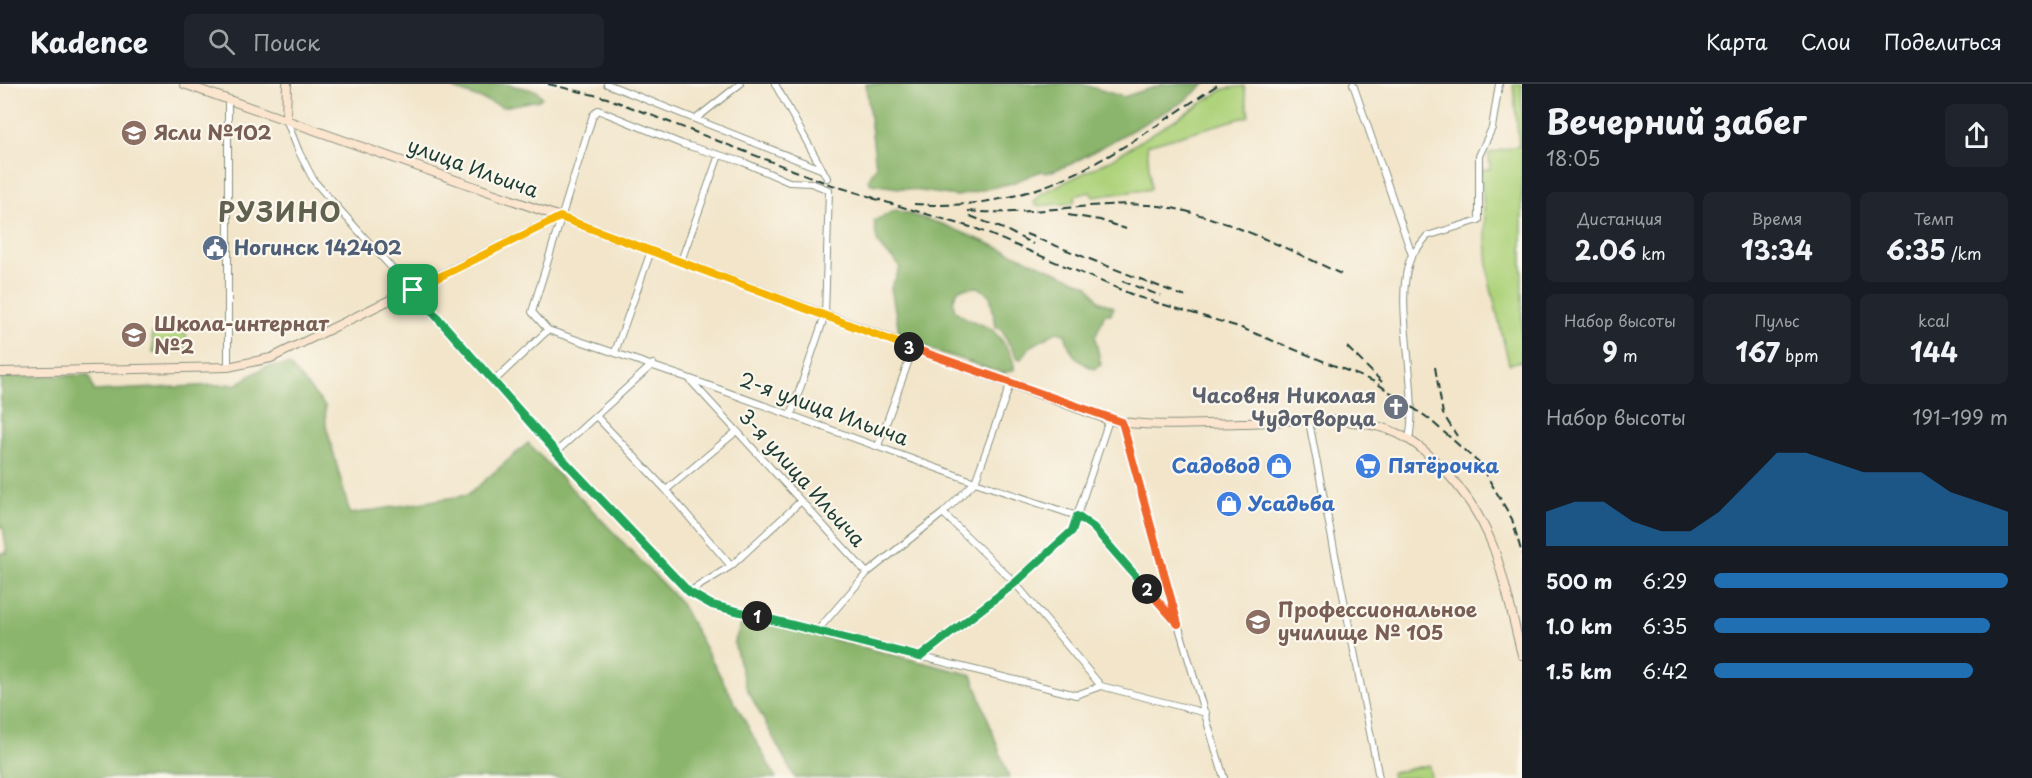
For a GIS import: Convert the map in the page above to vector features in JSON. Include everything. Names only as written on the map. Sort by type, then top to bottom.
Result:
[{"type":"main road","name":"улица Ильича","points":[[184,84],[651,250],[1109,420],[1164,425],[1309,422],[1377,426],[1410,439],[1443,468],[1472,506],[1493,548],[1522,655]]},
{"type":"main road","points":[[286,119],[287,84]]},
{"type":"main road","points":[[0,372],[228,367],[272,358],[560,217]]},
{"type":"street","points":[[607,84],[823,170]]},
{"type":"street","points":[[697,118],[740,84]]},
{"type":"street","points":[[775,84],[827,178]]},
{"type":"street","points":[[1353,84],[1412,255]]},
{"type":"street","points":[[1410,439],[1414,415],[1405,298],[1406,268],[1412,255],[1427,236],[1479,219],[1479,156],[1492,128],[1499,84]]},
{"type":"street","points":[[228,99],[228,367]]},
{"type":"street","points":[[493,382],[548,330],[532,312],[593,115],[598,110],[682,144],[743,162],[789,182],[811,183],[830,190],[825,315],[791,415]]},
{"type":"street","points":[[286,119],[314,181],[556,452],[689,592],[712,605],[1076,695],[1101,686],[1206,713]]},
{"type":"street","points":[[681,261],[719,155]]},
{"type":"street","points":[[615,352],[651,250]]},
{"type":"street","name":"2-я улица Ильича","points":[[548,330],[653,364],[975,482],[1077,516],[1093,527],[1178,624],[1224,778]]},
{"type":"street","points":[[878,446],[913,349]]},
{"type":"street","points":[[556,452],[653,364]]},
{"type":"street","name":"3-я улица Ильича","points":[[688,378],[867,573]]},
{"type":"street","name":"3-я улица Ильича","points":[[816,631],[867,573],[943,513],[975,482],[1011,382]]},
{"type":"street","points":[[596,416],[666,490],[731,566]]},
{"type":"street","points":[[920,657],[1015,583],[1072,531],[1109,420]]},
{"type":"street","points":[[1122,422],[1178,624]]},
{"type":"street","points":[[1309,422],[1379,778]]},
{"type":"street","points":[[666,490],[738,431]]},
{"type":"street","points":[[689,592],[731,566],[801,501]]},
{"type":"street","points":[[943,513],[1015,583],[1101,686]]},
{"type":"green space","points":[[455,84],[505,84],[537,91],[542,97],[539,100],[503,107],[454,89]]},
{"type":"green space","points":[[866,84],[1082,84],[1123,97],[1164,84],[1205,84],[1183,102],[1071,164],[1047,173],[1041,171],[1012,183],[957,196],[871,184],[868,180],[876,167]]},
{"type":"green space","points":[[1513,84],[1522,84],[1522,361],[1509,364],[1489,280],[1481,170],[1490,169],[1489,153],[1519,146]]},
{"type":"green space","points":[[1244,86],[1249,116],[1147,145],[1151,189],[1093,197],[1090,192],[1075,196],[1074,203],[1036,206],[1034,202],[1042,193],[1107,162],[1224,89]]},
{"type":"green space","points":[[896,210],[942,224],[1088,285],[1100,302],[1114,307],[1111,314],[1105,314],[1095,337],[1101,365],[1095,369],[1078,360],[1065,334],[1058,331],[1030,347],[1021,359],[1017,358],[1002,331],[996,327],[990,295],[978,287],[959,289],[953,306],[962,316],[985,326],[997,335],[1011,356],[1014,370],[1004,373],[909,342],[899,332],[891,288],[900,268],[879,245],[874,221]]},
{"type":"green space","points":[[186,331],[187,351],[153,352],[152,333]]},
{"type":"green space","points":[[289,365],[325,406],[326,425],[350,514],[468,495],[528,443],[680,602],[776,778],[0,778],[0,553],[7,553],[3,527],[0,527],[1,377],[89,375],[94,391],[237,384],[265,367]]},
{"type":"green space","points":[[744,617],[972,675],[1009,778],[795,778],[746,687],[734,643]]},
{"type":"green space","points":[[1429,765],[1431,778],[1392,778],[1391,773]]},
{"type":"railway","points":[[548,84],[607,98],[829,184],[881,200]]},
{"type":"railway","points":[[914,204],[959,204],[1001,199],[1040,188],[1112,154],[1219,84]]},
{"type":"railway","points":[[872,198],[977,229],[1138,297],[1239,327],[1375,382],[1428,418],[1480,464],[1512,519],[1522,554]]},
{"type":"railway","points":[[968,211],[1013,212],[1126,204],[1172,208],[1222,222],[1341,274]]},
{"type":"railway","points":[[1068,215],[1100,220],[1126,229]]},
{"type":"railway","points":[[970,216],[1006,230],[1033,244]]},
{"type":"railway","points":[[1026,234],[1186,297]]},
{"type":"railway","points":[[1122,281],[1161,296]]},
{"type":"railway","points":[[1347,347],[1382,382]]},
{"type":"railway","points":[[1435,367],[1443,414],[1457,436]]},
{"type":"place","name":"Ясли №102","points":[[134,133]]},
{"type":"place","name":"Ногинск 142402","points":[[215,248]]},
{"type":"place","name":"Школа-интернат №2","points":[[134,335]]},
{"type":"place","name":"Часовня Николая Чудотворца","points":[[1396,407]]},
{"type":"place","name":"Садовод","points":[[1279,466]]},
{"type":"place","name":"Пятёрочка","points":[[1368,466]]},
{"type":"place","name":"Усадьба","points":[[1229,504]]},
{"type":"place","name":"Профессиональное училище № 105","points":[[1258,622]]},
{"type":"district","name":"РУЗИНО","points":[[280,213]]},
{"type":"route","points":[[560,217],[913,349],[1011,382],[1109,420],[1122,422],[1178,624],[1093,527],[1077,516],[1072,531],[1015,583],[920,657],[712,605],[689,592],[556,452],[413,290],[560,217]]}]
